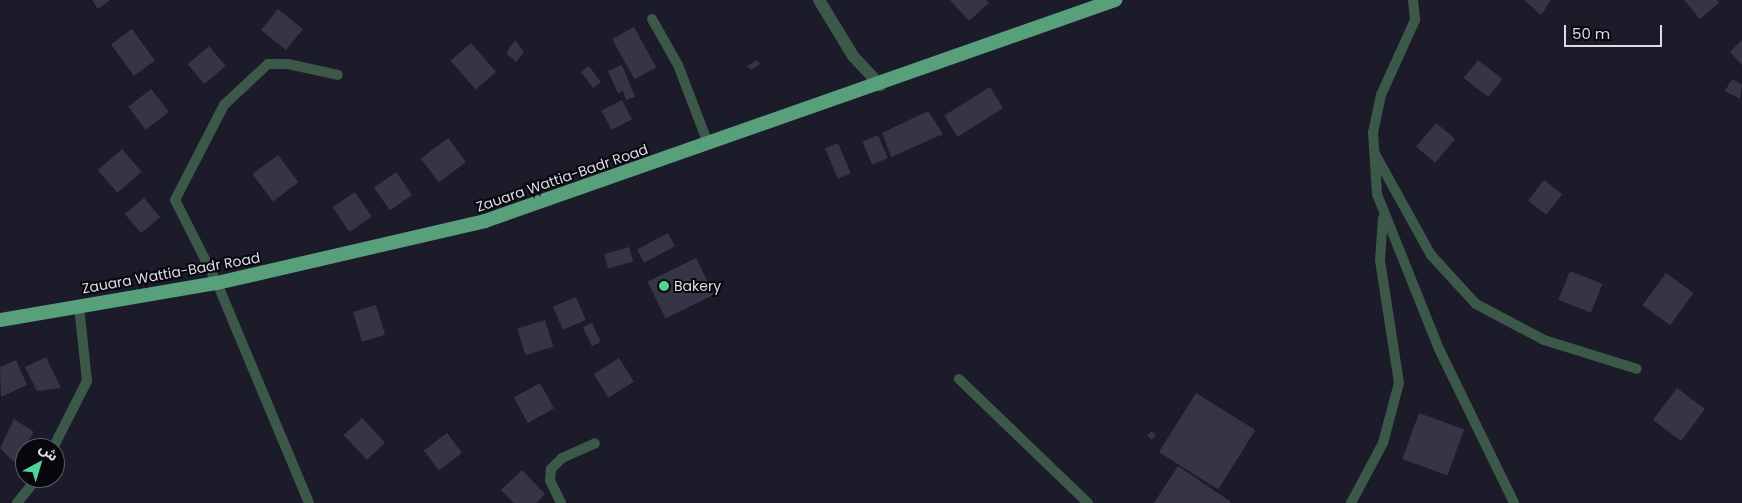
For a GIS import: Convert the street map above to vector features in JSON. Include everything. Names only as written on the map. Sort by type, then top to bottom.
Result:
[{"type":"highway","name":"Zauara Wattia-Badr Road","points":[[1,317],[217,283],[485,221],[880,85],[1115,0]]},
{"type":"street","points":[[819,0],[853,56],[880,85]]},
{"type":"street","points":[[1414,0],[1415,20],[1381,95],[1372,149],[1383,215],[1439,349],[1514,503]]},
{"type":"street","points":[[652,19],[678,65],[708,143]]},
{"type":"street","points":[[309,503],[217,283],[175,200],[197,150],[224,105],[268,64],[288,64],[338,75]]},
{"type":"street","points":[[1372,149],[1431,255],[1476,304],[1544,340],[1637,369]]},
{"type":"street","points":[[1351,503],[1383,443],[1399,383],[1380,260],[1383,215]]},
{"type":"street","points":[[58,438],[87,381],[79,306]]},
{"type":"street","points":[[959,379],[1088,503]]},
{"type":"street","points":[[561,503],[550,480],[552,470],[562,458],[595,443]]},
{"type":"street","points":[[17,503],[29,488]]},
{"type":"building","points":[[92,0],[110,0],[98,9]]},
{"type":"building","points":[[950,0],[986,0],[989,3],[969,21]]},
{"type":"building","points":[[1524,0],[1551,0],[1541,15]]},
{"type":"building","points":[[1684,0],[1717,0],[1719,3],[1700,19]]},
{"type":"building","points":[[278,9],[303,29],[286,50],[261,30]]},
{"type":"building","points":[[634,27],[656,67],[634,79],[612,39]]},
{"type":"building","points":[[132,29],[155,61],[134,76],[111,44]]},
{"type":"building","points":[[515,40],[524,52],[516,62],[506,53]]},
{"type":"building","points":[[1742,40],[1742,65],[1730,52]]},
{"type":"building","points":[[471,43],[496,72],[476,89],[451,61]]},
{"type":"building","points":[[209,46],[226,66],[204,84],[188,64]]},
{"type":"building","points":[[757,60],[760,64],[751,70],[747,66]]},
{"type":"building","points":[[1478,60],[1502,79],[1488,97],[1464,78]]},
{"type":"building","points":[[622,65],[635,97],[626,100],[623,91],[618,93],[608,71]]},
{"type":"building","points":[[589,66],[601,82],[593,88],[581,72]]},
{"type":"building","points":[[1732,79],[1742,85],[1740,99],[1725,91]]},
{"type":"building","points":[[990,87],[1003,108],[957,137],[944,116]]},
{"type":"building","points":[[151,89],[169,112],[146,130],[128,107]]},
{"type":"building","points":[[622,100],[632,120],[611,130],[602,110]]},
{"type":"building","points":[[928,111],[943,134],[891,157],[882,133]]},
{"type":"building","points":[[1436,123],[1455,139],[1435,163],[1416,147]]},
{"type":"building","points":[[878,135],[888,158],[872,165],[862,142]]},
{"type":"building","points":[[448,138],[466,162],[439,182],[421,158]]},
{"type":"building","points":[[838,143],[851,173],[838,179],[825,148]]},
{"type":"building","points":[[122,149],[142,172],[118,193],[98,170]]},
{"type":"building","points":[[278,155],[298,182],[273,201],[252,174]]},
{"type":"building","points":[[396,172],[412,195],[390,210],[374,187]]},
{"type":"building","points":[[1544,180],[1562,194],[1546,215],[1528,200]]},
{"type":"building","points":[[355,192],[372,217],[349,232],[333,207]]},
{"type":"building","points":[[144,198],[160,217],[141,233],[125,214]]},
{"type":"building","points":[[668,233],[675,246],[644,263],[637,249]]},
{"type":"building","points":[[629,247],[633,261],[608,269],[604,254]]},
{"type":"building","points":[[696,258],[714,295],[665,319],[647,282]]},
{"type":"building","points":[[1570,271],[1602,284],[1591,313],[1558,300]]},
{"type":"building","points":[[1666,273],[1694,293],[1670,325],[1642,305]]},
{"type":"building","points":[[576,297],[586,320],[563,330],[553,307]]},
{"type":"building","points":[[376,305],[385,335],[362,342],[353,312]]},
{"type":"building","points":[[545,320],[553,347],[525,355],[517,328]]},
{"type":"building","points":[[592,323],[601,342],[592,346],[583,327]]},
{"type":"building","points":[[46,357],[61,388],[37,391],[25,367]]},
{"type":"building","points":[[619,358],[634,382],[608,398],[594,374]]},
{"type":"building","points":[[16,360],[27,385],[1,397],[0,367]]},
{"type":"building","points":[[540,383],[554,408],[528,423],[514,398]]},
{"type":"building","points":[[1677,388],[1705,409],[1681,441],[1653,420]]},
{"type":"building","points":[[1196,393],[1255,430],[1218,489],[1159,452]]},
{"type":"building","points":[[1419,413],[1464,429],[1447,475],[1402,459]]},
{"type":"building","points":[[362,418],[385,443],[367,460],[344,435]]},
{"type":"building","points":[[14,419],[34,432],[30,438],[15,438],[14,462],[0,448]]},
{"type":"building","points":[[1151,431],[1156,435],[1152,439],[1147,436]]},
{"type":"building","points":[[447,433],[462,453],[439,470],[424,450]]},
{"type":"building","points":[[1178,466],[1231,502],[1154,503]]},
{"type":"building","points":[[522,470],[545,494],[536,503],[514,503],[501,490]]},
{"type":"place","name":"Bakery","points":[[664,286]]}]
